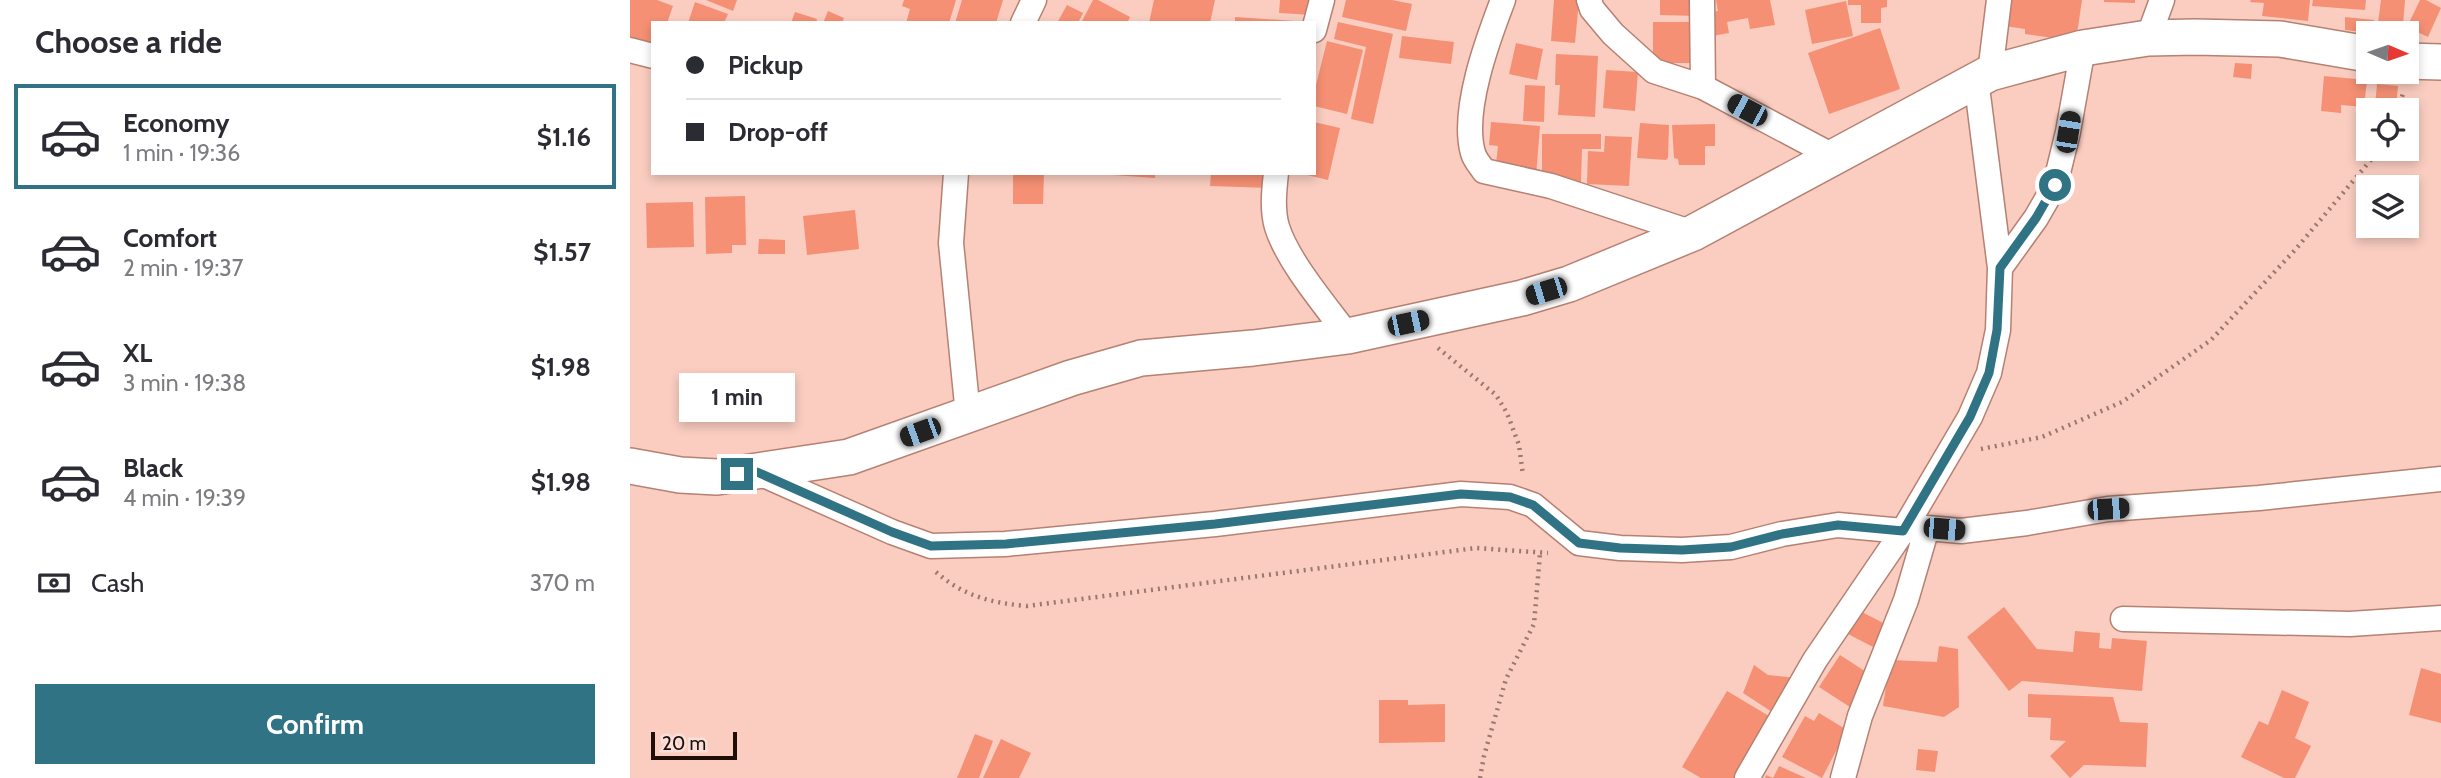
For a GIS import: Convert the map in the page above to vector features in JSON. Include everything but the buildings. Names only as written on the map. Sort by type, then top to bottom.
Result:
[{"type":"street","points":[[1024,21],[1034,0]]},
{"type":"street","points":[[1316,22],[1322,0]]},
{"type":"street","points":[[1503,0],[1474,91],[1471,140],[1473,156],[1484,171],[1551,186],[1693,233]]},
{"type":"street","points":[[1589,0],[1592,9],[1612,34],[1654,71],[1703,87],[1835,157]]},
{"type":"street","points":[[1702,0],[1703,87]]},
{"type":"street","points":[[1747,778],[1815,660],[1915,529],[1989,373],[1997,330],[2000,268],[1983,76],[1999,0]]},
{"type":"street","points":[[2148,38],[2162,0]]},
{"type":"street","points":[[630,466],[680,475],[718,477],[849,457],[1071,378],[1141,358],[1348,336],[1522,298],[1569,284],[1693,233],[1983,76],[2083,48],[2148,38],[2280,40],[2356,52]]},
{"type":"street","points":[[2000,268],[2036,218],[2055,185],[2068,132],[2083,48]]},
{"type":"street","points":[[630,50],[651,55]]},
{"type":"street","points":[[2419,61],[2441,62]]},
{"type":"street","points":[[956,175],[951,243],[968,415]]},
{"type":"street","points":[[1276,175],[1273,198],[1277,226],[1288,252],[1348,336]]},
{"type":"street","points":[[757,472],[931,546],[1006,544],[1215,524],[1461,494],[1510,497],[1533,505],[1579,543],[1620,548],[1682,550],[1731,547],[1782,534],[1838,525],[1961,531],[2108,509],[2259,498],[2441,480]]},
{"type":"street","points":[[1843,778],[1860,716],[1906,600],[1915,529]]},
{"type":"street","points":[[2123,619],[2350,624],[2441,618]]},
{"type":"path","points":[[1949,454],[2042,438],[2122,402],[2211,340],[2371,161]]},
{"type":"path","points":[[1408,323],[1496,395],[1507,413],[1519,445],[1523,475],[1533,505]]},
{"type":"path","points":[[912,539],[934,570],[965,593],[1006,604],[1027,606],[1475,548],[1540,554],[1559,552],[1579,543]]},
{"type":"path","points":[[1480,778],[1506,679],[1534,624],[1540,554]]},
{"type":"route","points":[[737,474],[757,472],[892,532],[931,546],[1006,544],[1215,524],[1461,494],[1510,497],[1533,505],[1579,543],[1620,548],[1682,550],[1731,547],[1782,534],[1838,525],[1903,531],[1970,417],[1989,373],[1997,330],[2000,268],[2036,218],[2055,185]]}]
